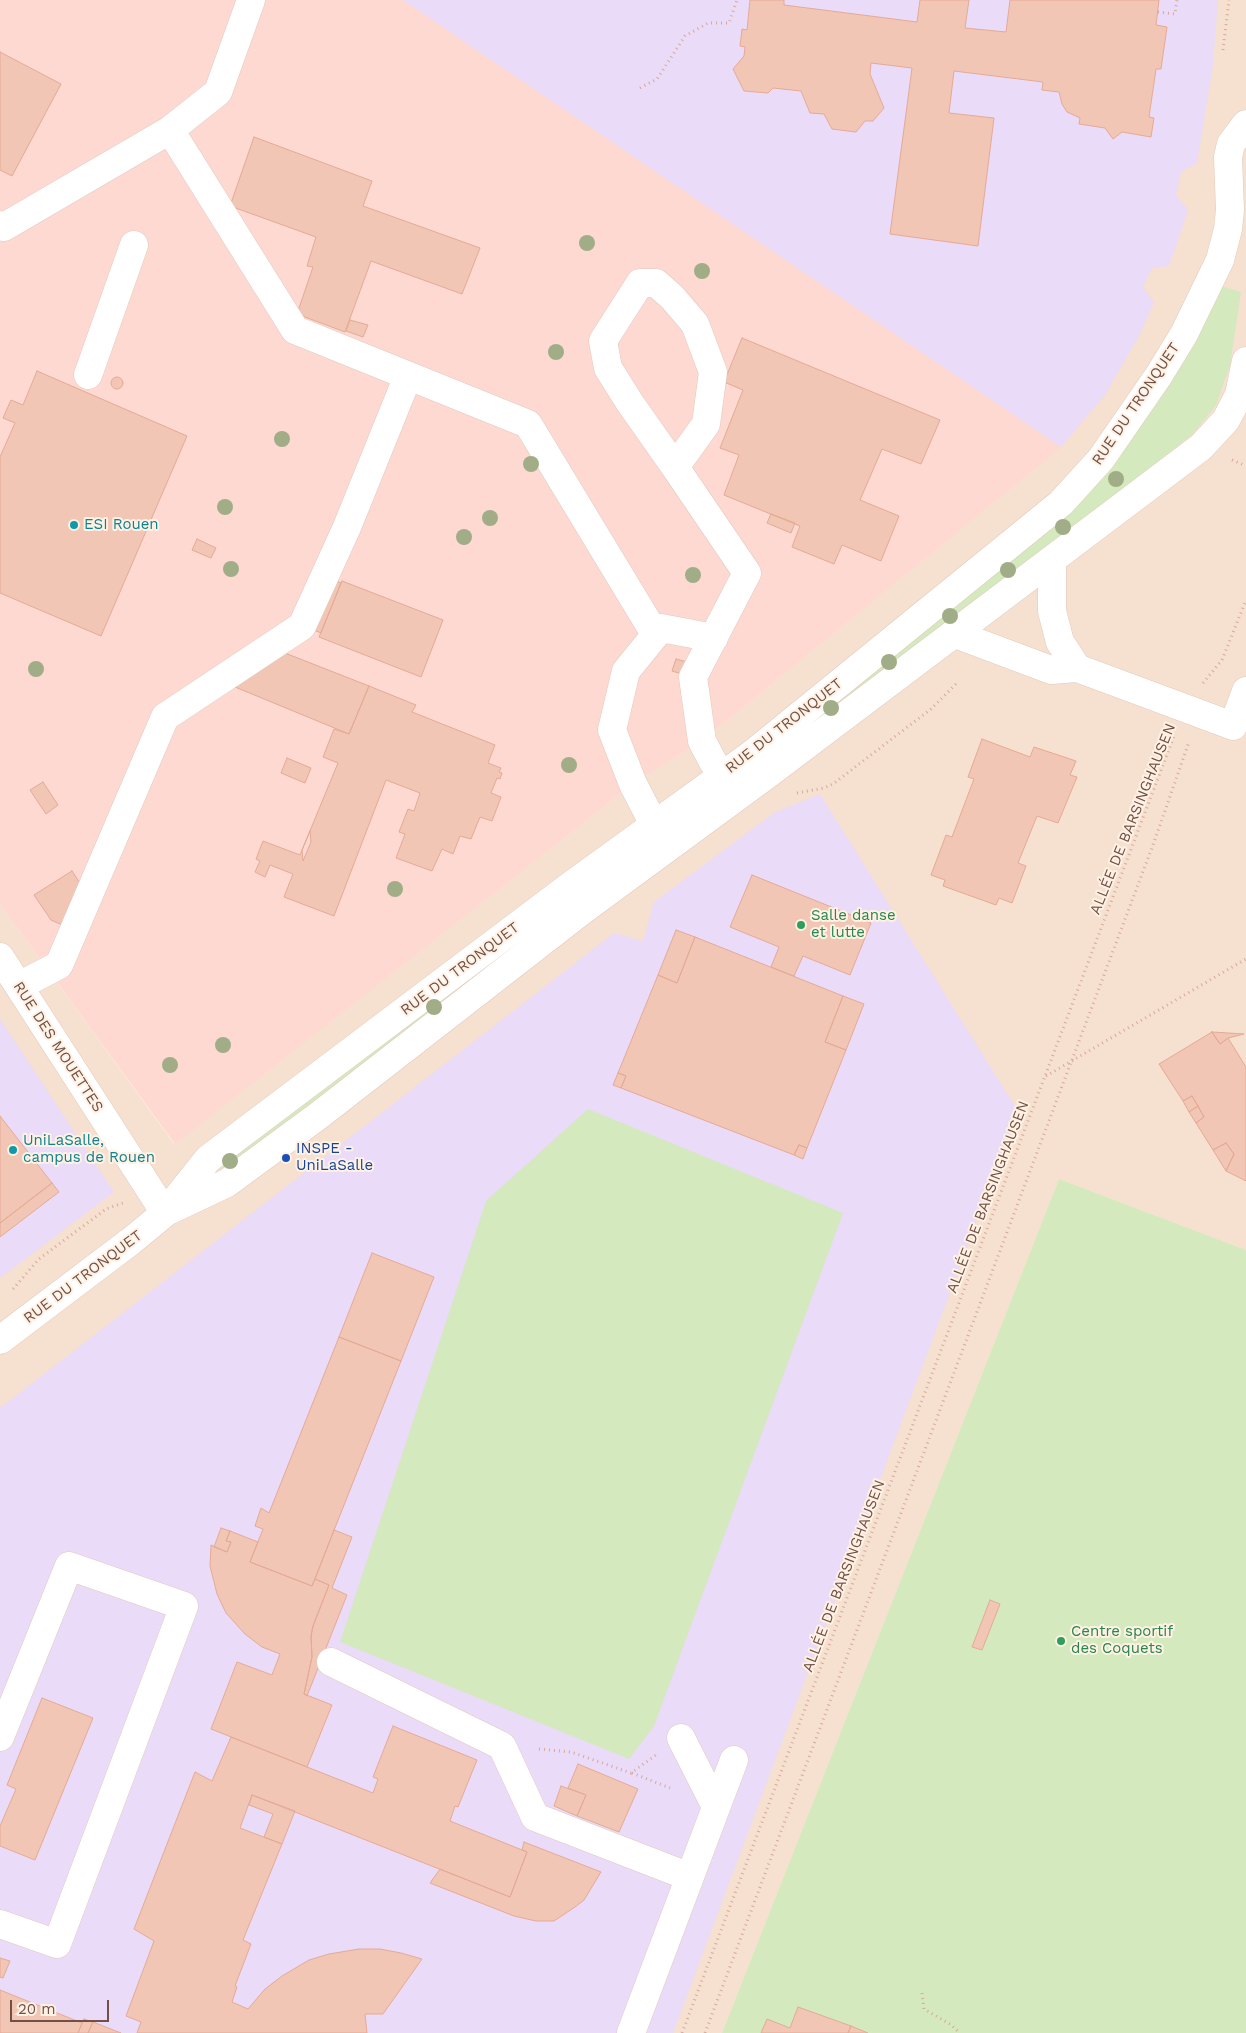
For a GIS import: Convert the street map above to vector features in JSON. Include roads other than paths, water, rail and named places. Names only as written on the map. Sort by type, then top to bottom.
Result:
[{"type":"street","points":[[0,225],[4,227],[170,130],[218,92],[251,0]]},
{"type":"street","name":"RUE DU TRONQUET","points":[[0,1340],[165,1213],[208,1159],[570,886],[752,754],[1060,503],[1102,459],[1159,375],[1184,334],[1220,260],[1229,220],[1227,170],[1231,144],[1246,124]]},
{"type":"street","points":[[170,130],[295,330],[528,424],[656,634]]},
{"type":"street","points":[[1229,183],[1233,194],[1246,212]]},
{"type":"street","points":[[88,375],[134,245]]},
{"type":"street","points":[[675,467],[706,424],[713,372],[695,324],[672,297],[656,283],[640,283],[603,341],[608,368],[747,574],[693,677],[702,741],[713,762],[738,797]]},
{"type":"street","name":"RUE DU TRONQUET","points":[[165,1213],[227,1183],[318,1116],[583,910],[738,797],[1201,447],[1226,420],[1239,394],[1246,361]]},
{"type":"street","points":[[19,986],[60,965],[165,717],[302,626],[351,518],[408,376]]},
{"type":"street","points":[[1052,560],[1052,612],[1060,642],[1077,668]]},
{"type":"street","points":[[667,849],[633,784],[612,730],[626,671],[661,628],[714,638]]},
{"type":"street","points":[[955,634],[1051,670],[1077,668],[1239,730],[1246,691]]},
{"type":"street","name":"RUE DES MOUETTES","points":[[0,956],[165,1213]]},
{"type":"street","points":[[0,1737],[69,1566],[184,1606],[57,1944],[0,1924]]},
{"type":"street","points":[[331,1662],[502,1746],[534,1817],[690,1877]]},
{"type":"street","points":[[681,1738],[716,1807]]},
{"type":"street","points":[[631,2033],[734,1760]]},
{"type":"place","name":"ESI Rouen","points":[[74,525]]},
{"type":"place","name":"Salle danse et lutte","points":[[801,925]]},
{"type":"place","name":"UniLaSalle, campus de Rouen","points":[[13,1150]]},
{"type":"place","name":"INSPE - UniLaSalle","points":[[286,1158]]},
{"type":"place","name":"Centre sportif des Coquets","points":[[1061,1641]]}]
